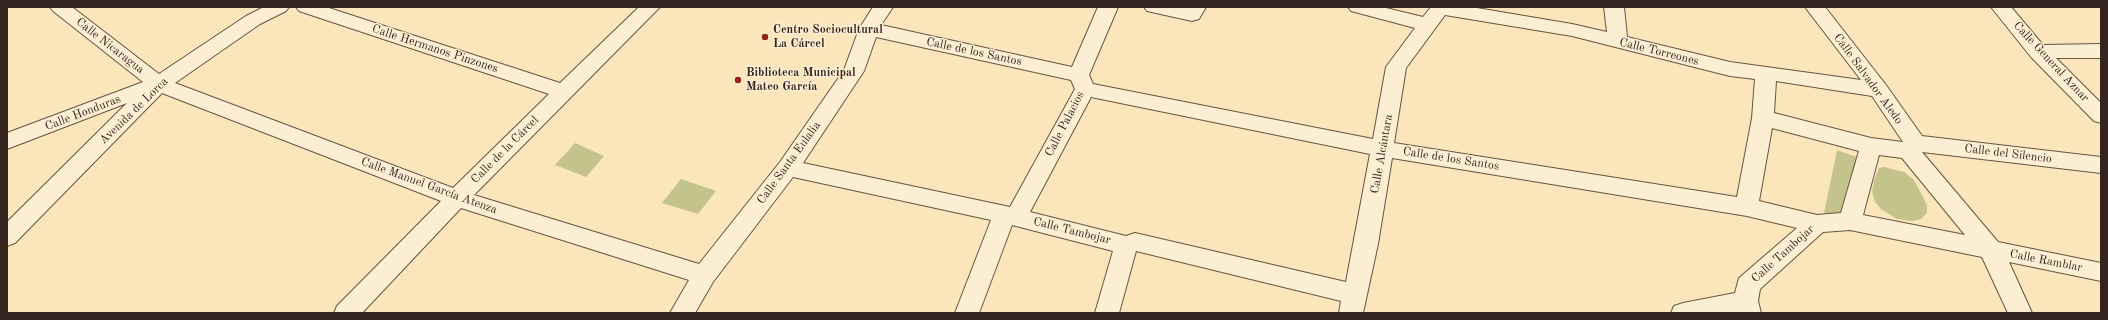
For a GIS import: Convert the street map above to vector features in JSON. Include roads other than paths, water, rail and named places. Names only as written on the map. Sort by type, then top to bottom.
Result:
[{"type":"street","name":"Calle Nicaragua","points":[[60,7],[159,84]]},
{"type":"street","name":"Avenida de Lorca","points":[[7,237],[159,84],[248,13],[279,7]]},
{"type":"street","name":"Calle Hermanos Pinzones","points":[[306,7],[564,92]]},
{"type":"street","name":"Calle Santa Eulalia","points":[[682,313],[704,274],[788,168],[854,72],[869,29],[883,7]]},
{"type":"street","name":"Calle Palacios","points":[[967,313],[1010,216],[1082,82],[1108,7]]},
{"type":"street","points":[[1154,7],[1192,15],[1196,7]]},
{"type":"street","name":"Calle Torreones","points":[[1358,7],[1436,14],[1572,30],[1730,69],[1879,90]]},
{"type":"street","points":[[1614,7],[1618,42]]},
{"type":"street","name":"Calle Salvador Aledo","points":[[1815,7],[1879,90],[1912,147],[1991,250],[2020,313]]},
{"type":"street","name":"Calle General Aznar","points":[[2001,7],[2038,52],[2101,116]]},
{"type":"street","name":"Calle de la Cárcel","points":[[346,313],[457,198],[646,8]]},
{"type":"street","name":"Calle Alcántara","points":[[1353,303],[1384,148],[1396,67],[1436,14]]},
{"type":"street","name":"Calle de los Santos","points":[[869,29],[1082,82],[1384,148],[1747,207],[1817,224]]},
{"type":"street","points":[[2038,52],[2101,51]]},
{"type":"street","points":[[1747,207],[1763,118],[1766,73]]},
{"type":"street","name":"Calle Honduras","points":[[7,141],[159,84]]},
{"type":"street","name":"Calle Manuel García Atenza","points":[[159,84],[457,198],[704,274]]},
{"type":"street","name":"Calle del Silencio","points":[[1763,118],[1871,146],[1912,147],[2101,165]]},
{"type":"street","points":[[1850,221],[1871,146]]},
{"type":"street","name":"Calle Tambojar","points":[[788,168],[1010,216],[1126,245],[1135,242],[1353,303]]},
{"type":"street","name":"Calle Tambojar","points":[[1683,313],[1748,307],[1748,285],[1817,224],[1850,221],[1991,250]]},
{"type":"street","points":[[1107,313],[1126,245]]},
{"type":"street","name":"Calle Ramblar","points":[[1991,250],[2101,272]]},
{"type":"place","name":"Centro Sociocultural La Cárcel","points":[[765,37]]},
{"type":"place","name":"Biblioteca Municipal Mateo García","points":[[738,80]]}]
